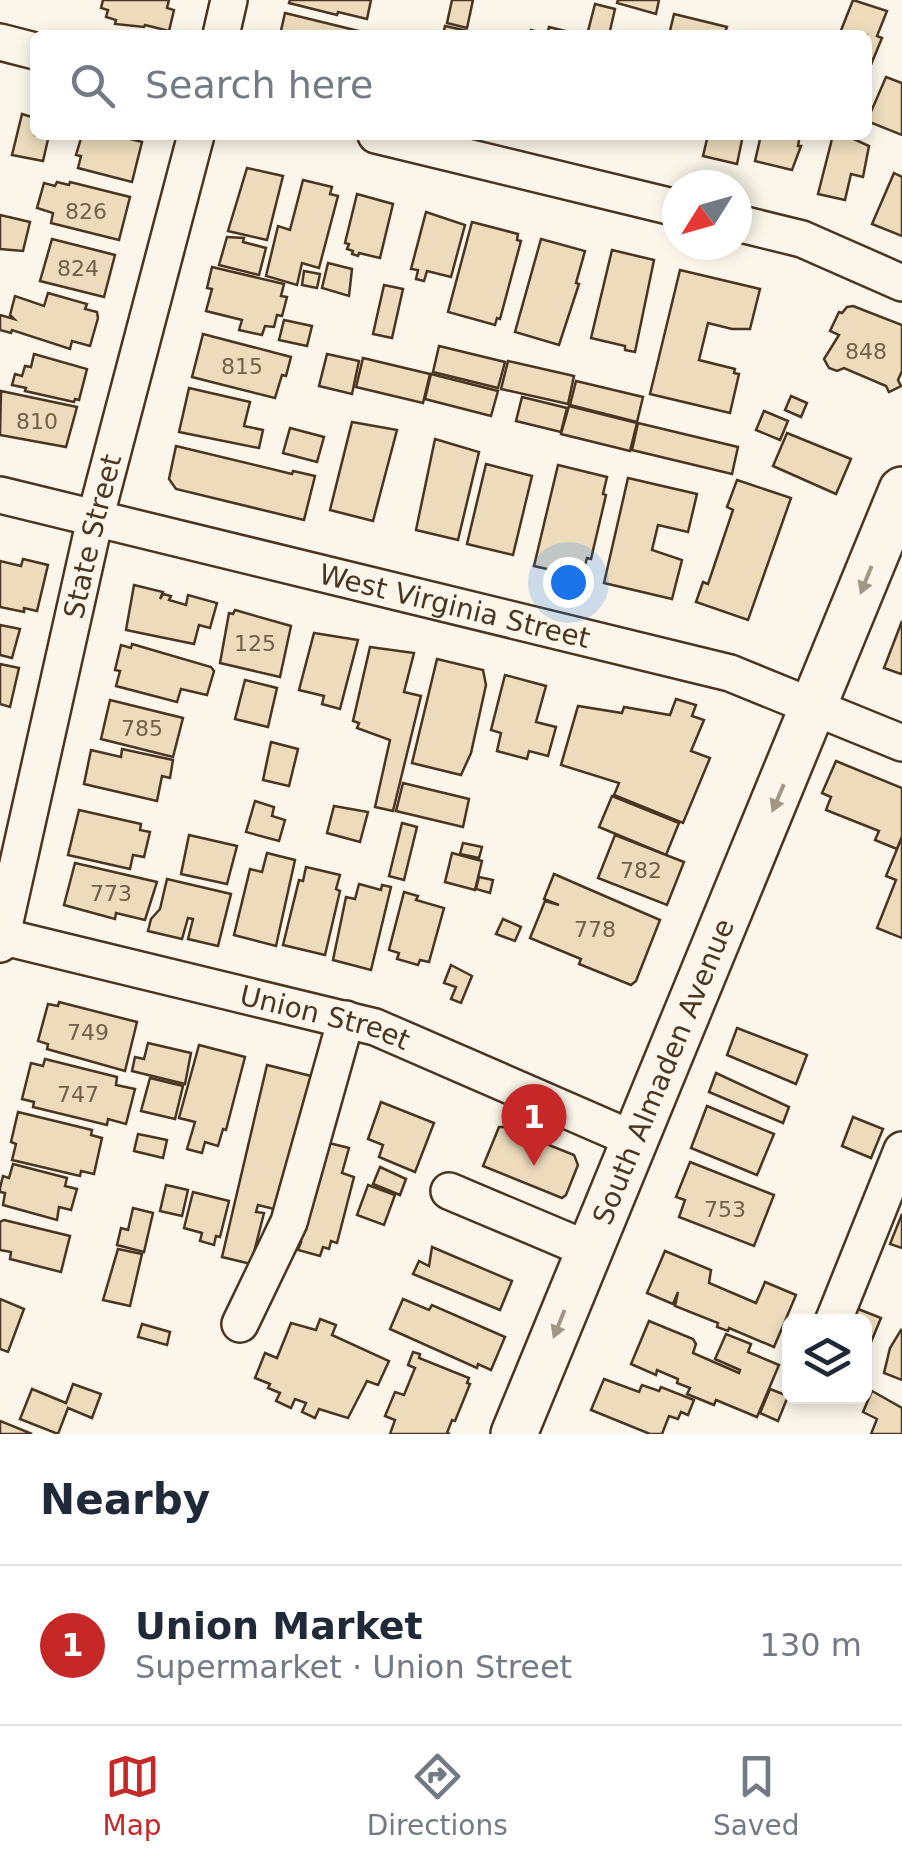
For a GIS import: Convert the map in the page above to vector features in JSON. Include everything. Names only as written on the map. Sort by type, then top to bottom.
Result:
[{"type":"main road","name":"South Almaden Avenue","points":[[514,1434],[902,490]]},
{"type":"street","points":[[222,30],[229,0]]},
{"type":"street","points":[[0,42],[30,49]]},
{"type":"street","name":"State Street","points":[[1,939],[95,519],[195,140]]},
{"type":"street","points":[[397,140],[662,204]]},
{"type":"street","points":[[752,227],[802,239],[902,283]]},
{"type":"street","name":"West Virginia Street","points":[[0,495],[730,673],[902,743]]},
{"type":"street","name":"Union Street","points":[[1,939],[346,1019],[635,1140]]},
{"type":"street","points":[[240,1324],[290,1222],[346,1019]]},
{"type":"street","points":[[836,1314],[902,1150]]},
{"type":"street","points":[[449,1191],[590,1250]]},
{"type":"building","points":[[103,0],[169,0],[167,8],[174,10],[169,30],[165,30],[115,24],[116,20],[106,17],[108,10],[101,8]]},
{"type":"building","points":[[371,0],[367,19],[338,12],[337,15],[289,3]]},
{"type":"building","points":[[452,0],[473,0],[467,28],[447,23]]},
{"type":"building","points":[[659,0],[656,14],[617,3]]},
{"type":"building","points":[[853,0],[887,11],[872,62],[872,30],[841,30]]},
{"type":"building","points":[[595,4],[615,9],[610,30],[588,30]]},
{"type":"building","points":[[285,13],[355,30],[281,30]]},
{"type":"building","points":[[674,14],[727,27],[726,30],[670,30]]},
{"type":"building","points":[[886,77],[902,83],[902,135],[872,123],[872,109]]},
{"type":"building","points":[[22,114],[30,116],[30,140],[48,140],[43,161],[12,155]]},
{"type":"building","points":[[80,140],[142,142],[132,182],[78,168],[81,156],[76,155]]},
{"type":"building","points":[[707,140],[742,140],[737,164],[703,156]]},
{"type":"building","points":[[760,140],[799,140],[801,146],[792,170],[755,161]]},
{"type":"building","points":[[832,140],[856,140],[869,146],[863,177],[851,174],[845,200],[818,194]]},
{"type":"building","points":[[247,168],[283,176],[267,240],[228,231]]},
{"type":"building","points":[[894,173],[902,177],[902,236],[872,224]]},
{"type":"building","points":[[303,180],[332,187],[330,194],[338,196],[319,268],[302,263],[297,285],[266,276],[278,226],[290,230]]},
{"type":"building","points":[[57,182],[130,197],[119,240],[51,223],[53,213],[37,208],[44,183],[55,186]]},
{"type":"building","points":[[357,194],[393,204],[380,258],[359,253],[358,256],[347,249],[349,244],[345,243]]},
{"type":"building","points":[[426,212],[465,225],[451,277],[427,271],[424,281],[416,279],[418,270],[411,269]]},
{"type":"building","points":[[0,215],[30,222],[23,251],[0,249]]},
{"type":"building","points":[[472,222],[518,234],[517,240],[521,241],[500,319],[495,325],[448,312]]},
{"type":"building","points":[[227,237],[244,238],[243,242],[266,248],[259,275],[219,265]]},
{"type":"building","points":[[52,239],[115,255],[104,297],[40,281]]},
{"type":"building","points":[[541,239],[585,251],[576,283],[579,284],[559,345],[515,332]]},
{"type":"building","points":[[612,250],[654,260],[635,352],[591,338]]},
{"type":"building","points":[[328,263],[352,269],[349,296],[322,288]]},
{"type":"building","points":[[212,267],[284,284],[281,296],[287,297],[274,327],[265,326],[262,335],[239,330],[242,320],[206,311]]},
{"type":"building","points":[[680,270],[760,289],[750,329],[708,323],[699,360],[735,369],[734,373],[739,374],[730,413],[650,394]]},
{"type":"building","points":[[304,271],[320,274],[317,288],[302,285]]},
{"type":"building","points":[[384,285],[403,289],[392,338],[373,334]]},
{"type":"building","points":[[48,293],[87,304],[85,309],[97,312],[90,346],[72,341],[70,349],[12,330],[0,330],[0,315],[14,319],[10,315],[15,296],[44,306]]},
{"type":"building","points":[[853,306],[902,325],[902,371],[898,380],[901,386],[889,392],[886,386],[844,368],[829,368],[824,359],[839,335],[830,331],[839,312]]},
{"type":"building","points":[[284,320],[312,326],[307,346],[279,340]]},
{"type":"building","points":[[203,334],[291,357],[275,398],[192,377]]},
{"type":"building","points":[[439,346],[505,362],[498,388],[433,372]]},
{"type":"building","points":[[34,354],[87,369],[79,400],[74,402],[12,385],[15,374],[22,376],[25,366],[31,367]]},
{"type":"building","points":[[327,354],[359,361],[352,394],[319,386]]},
{"type":"building","points":[[363,358],[430,374],[423,403],[356,387]]},
{"type":"building","points":[[508,361],[574,376],[568,404],[501,389]]},
{"type":"building","points":[[431,374],[498,391],[491,416],[425,399]]},
{"type":"building","points":[[576,381],[643,397],[637,422],[570,405]]},
{"type":"building","points":[[189,388],[250,402],[244,426],[263,430],[259,448],[179,432]]},
{"type":"building","points":[[1,391],[77,407],[66,447],[0,435]]},
{"type":"building","points":[[791,396],[807,403],[801,417],[785,410]]},
{"type":"building","points":[[522,397],[567,408],[561,432],[516,421]]},
{"type":"building","points":[[569,406],[637,423],[630,451],[561,434]]},
{"type":"building","points":[[764,411],[788,421],[780,440],[756,430]]},
{"type":"building","points":[[352,422],[397,430],[373,521],[330,510]]},
{"type":"building","points":[[638,423],[738,447],[732,474],[632,450]]},
{"type":"building","points":[[290,428],[324,437],[317,462],[283,453]]},
{"type":"building","points":[[787,433],[851,459],[836,494],[773,466]]},
{"type":"building","points":[[435,439],[479,452],[458,540],[416,530]]},
{"type":"building","points":[[176,446],[315,476],[304,520],[176,489],[169,479]]},
{"type":"building","points":[[486,464],[532,476],[513,555],[467,544]]},
{"type":"building","points":[[558,465],[607,477],[591,559],[587,558],[582,577],[534,566]]},
{"type":"building","points":[[628,478],[697,494],[688,532],[658,525],[652,550],[682,560],[672,599],[604,583]]},
{"type":"building","points":[[737,480],[791,498],[748,620],[696,602],[703,582],[708,584],[733,510],[727,507]]},
{"type":"building","points":[[23,559],[48,565],[37,611],[0,607],[0,561],[21,566]]},
{"type":"building","points":[[134,585],[163,592],[160,599],[163,594],[186,605],[188,595],[217,603],[210,628],[199,625],[194,644],[126,630]]},
{"type":"building","points":[[235,610],[291,626],[280,677],[220,663],[229,613]]},
{"type":"building","points":[[902,621],[902,672],[901,674],[884,668]]},
{"type":"building","points":[[0,625],[20,629],[12,658],[0,655]]},
{"type":"building","points":[[314,633],[358,640],[340,709],[322,704],[324,696],[299,690]]},
{"type":"building","points":[[132,644],[211,667],[214,671],[207,695],[181,689],[177,702],[116,686],[121,645],[131,648]]},
{"type":"building","points":[[370,647],[414,653],[404,692],[421,696],[393,811],[375,807],[390,740],[357,728],[359,723],[353,721]]},
{"type":"building","points":[[437,659],[483,670],[486,685],[471,753],[461,775],[412,763]]},
{"type":"building","points":[[0,664],[19,668],[10,707],[0,704]]},
{"type":"building","points":[[505,675],[546,686],[536,722],[556,727],[548,756],[529,751],[527,759],[497,751],[501,733],[491,730]]},
{"type":"building","points":[[245,680],[277,688],[268,727],[235,719]]},
{"type":"building","points":[[676,699],[696,705],[692,716],[704,720],[691,751],[710,758],[683,823],[614,795],[619,783],[561,765],[578,706],[622,713],[624,707],[670,715]]},
{"type":"building","points":[[110,700],[183,718],[173,757],[101,739]]},
{"type":"building","points":[[271,742],[298,749],[289,786],[263,780]]},
{"type":"building","points":[[122,749],[173,760],[170,778],[162,776],[157,801],[84,784],[91,750],[121,757]]},
{"type":"building","points":[[836,761],[902,788],[902,837],[897,849],[875,840],[879,831],[826,810],[831,797],[822,793]]},
{"type":"building","points":[[403,783],[469,799],[463,827],[396,811]]},
{"type":"building","points":[[612,796],[679,823],[666,855],[599,827]]},
{"type":"building","points":[[255,801],[274,807],[272,816],[285,820],[279,841],[246,832]]},
{"type":"building","points":[[334,806],[368,812],[360,842],[327,833]]},
{"type":"building","points":[[79,810],[141,824],[140,830],[150,832],[144,857],[133,855],[130,869],[68,855]]},
{"type":"building","points":[[402,823],[417,827],[404,880],[389,876]]},
{"type":"building","points":[[189,835],[237,846],[227,884],[181,874]]},
{"type":"building","points":[[615,835],[684,862],[667,905],[598,878]]},
{"type":"building","points":[[902,837],[902,938],[877,928],[896,880],[886,876]]},
{"type":"building","points":[[463,843],[482,847],[479,858],[460,854]]},
{"type":"building","points":[[267,853],[295,860],[276,946],[234,935],[250,869],[262,872]]},
{"type":"building","points":[[452,853],[482,861],[475,890],[445,882]]},
{"type":"building","points":[[75,863],[157,882],[145,920],[116,913],[115,919],[64,905]]},
{"type":"building","points":[[306,867],[340,875],[325,955],[283,945],[299,880],[303,881]]},
{"type":"building","points":[[554,874],[660,920],[631,985],[530,938],[545,901],[559,905],[544,899]]},
{"type":"building","points":[[479,877],[493,880],[490,893],[476,889]]},
{"type":"building","points":[[167,879],[231,894],[218,946],[188,939],[193,919],[188,918],[182,939],[148,931],[151,919],[160,909]]},
{"type":"building","points":[[359,884],[381,890],[382,885],[391,887],[371,970],[333,960],[346,897],[355,899]]},
{"type":"building","points":[[404,892],[444,908],[429,962],[420,960],[418,965],[397,959],[399,953],[389,950]]},
{"type":"building","points":[[503,919],[521,927],[515,941],[496,934]]},
{"type":"building","points":[[451,965],[472,976],[461,1003],[451,999],[456,987],[444,983]]},
{"type":"building","points":[[59,1002],[137,1022],[125,1071],[47,1049],[48,1044],[38,1041],[48,1004],[58,1006]]},
{"type":"building","points":[[737,1028],[807,1055],[796,1084],[727,1055]]},
{"type":"building","points":[[148,1043],[191,1053],[185,1084],[132,1071],[135,1057],[144,1059]]},
{"type":"building","points":[[199,1045],[245,1057],[226,1130],[223,1129],[218,1146],[205,1142],[202,1153],[187,1149],[195,1122],[179,1118]]},
{"type":"building","points":[[45,1059],[117,1077],[116,1085],[135,1089],[126,1124],[108,1119],[107,1125],[33,1107],[34,1102],[22,1099],[31,1063],[43,1066]]},
{"type":"building","points":[[267,1065],[315,1077],[282,1211],[258,1205],[256,1212],[264,1213],[251,1264],[222,1257]]},
{"type":"building","points":[[716,1073],[789,1107],[783,1123],[709,1092]]},
{"type":"building","points":[[150,1078],[183,1086],[175,1119],[141,1111]]},
{"type":"building","points":[[381,1102],[434,1123],[415,1172],[379,1157],[383,1145],[368,1139]]},
{"type":"building","points":[[707,1106],[774,1134],[757,1175],[691,1148]]},
{"type":"building","points":[[18,1112],[92,1130],[91,1135],[102,1138],[94,1174],[81,1171],[80,1176],[12,1160],[16,1144],[11,1142]]},
{"type":"building","points":[[853,1117],[883,1129],[871,1158],[842,1146]]},
{"type":"building","points":[[499,1127],[574,1155],[578,1165],[566,1195],[562,1198],[483,1166]]},
{"type":"building","points":[[138,1134],[167,1140],[163,1158],[134,1151]]},
{"type":"building","points":[[325,1142],[349,1148],[342,1173],[354,1177],[337,1243],[331,1241],[329,1249],[323,1247],[320,1256],[298,1250],[301,1242],[294,1240]]},
{"type":"building","points":[[690,1162],[774,1195],[754,1246],[679,1217],[685,1200],[676,1197]]},
{"type":"building","points":[[13,1164],[67,1178],[65,1186],[77,1189],[71,1210],[59,1207],[57,1220],[3,1205],[5,1193],[0,1188],[3,1176],[9,1178]]},
{"type":"building","points":[[380,1167],[406,1179],[400,1195],[373,1184]]},
{"type":"building","points":[[166,1185],[188,1190],[182,1216],[160,1211]]},
{"type":"building","points":[[368,1185],[395,1195],[384,1225],[357,1215]]},
{"type":"building","points":[[193,1192],[229,1201],[220,1237],[216,1236],[214,1245],[200,1241],[202,1233],[184,1228]]},
{"type":"building","points":[[133,1208],[153,1213],[144,1252],[117,1245],[121,1228],[128,1230]]},
{"type":"building","points":[[902,1214],[902,1248],[890,1244]]},
{"type":"building","points":[[0,1222],[70,1236],[61,1272],[10,1259],[11,1252],[0,1250]]},
{"type":"building","points":[[432,1247],[512,1281],[500,1310],[413,1274],[419,1261],[429,1266]]},
{"type":"building","points":[[118,1249],[142,1254],[130,1306],[103,1300]]},
{"type":"building","points":[[665,1251],[711,1270],[709,1283],[756,1303],[765,1282],[796,1295],[788,1314],[782,1314],[782,1328],[774,1347],[729,1328],[728,1331],[717,1327],[718,1323],[675,1306],[678,1292],[673,1304],[647,1293]]},
{"type":"building","points":[[0,1299],[24,1309],[8,1352],[0,1349]]},
{"type":"building","points":[[403,1299],[429,1310],[432,1305],[505,1337],[491,1370],[478,1364],[477,1368],[390,1329]]},
{"type":"building","points":[[853,1307],[871,1314],[851,1314]]},
{"type":"building","points":[[872,1314],[881,1318],[872,1340]]},
{"type":"building","points":[[320,1319],[336,1325],[332,1335],[389,1361],[378,1385],[367,1381],[348,1418],[319,1409],[315,1418],[302,1412],[306,1403],[295,1399],[291,1408],[276,1401],[280,1393],[268,1388],[270,1384],[255,1378],[265,1353],[277,1358],[291,1323],[316,1330]]},
{"type":"building","points":[[649,1321],[693,1339],[693,1353],[739,1373],[740,1370],[715,1359],[726,1334],[751,1344],[748,1352],[779,1365],[757,1417],[716,1400],[714,1405],[687,1394],[690,1388],[677,1383],[678,1379],[631,1364]]},
{"type":"building","points":[[142,1324],[170,1332],[167,1345],[138,1337]]},
{"type":"building","points":[[901,1330],[902,1380],[884,1373],[890,1348]]},
{"type":"building","points":[[413,1352],[469,1378],[470,1384],[447,1433],[450,1434],[390,1434],[395,1420],[385,1416],[395,1392],[404,1395],[415,1368],[408,1365]]},
{"type":"building","points":[[604,1379],[639,1392],[642,1385],[659,1391],[661,1387],[694,1400],[688,1415],[681,1412],[678,1419],[669,1416],[662,1434],[650,1434],[591,1410]]},
{"type":"building","points":[[73,1384],[101,1394],[92,1418],[68,1408],[58,1434],[20,1419],[32,1389],[66,1403]]},
{"type":"building","points":[[770,1389],[782,1394],[785,1404],[778,1421],[760,1413]]},
{"type":"building","points":[[872,1391],[902,1408],[902,1434],[871,1434],[877,1419],[863,1412],[866,1404],[872,1404]]},
{"type":"building","points":[[0,1421],[32,1434],[0,1434]]},
{"type":"place","name":"Union Market","points":[[534,1166]]}]
